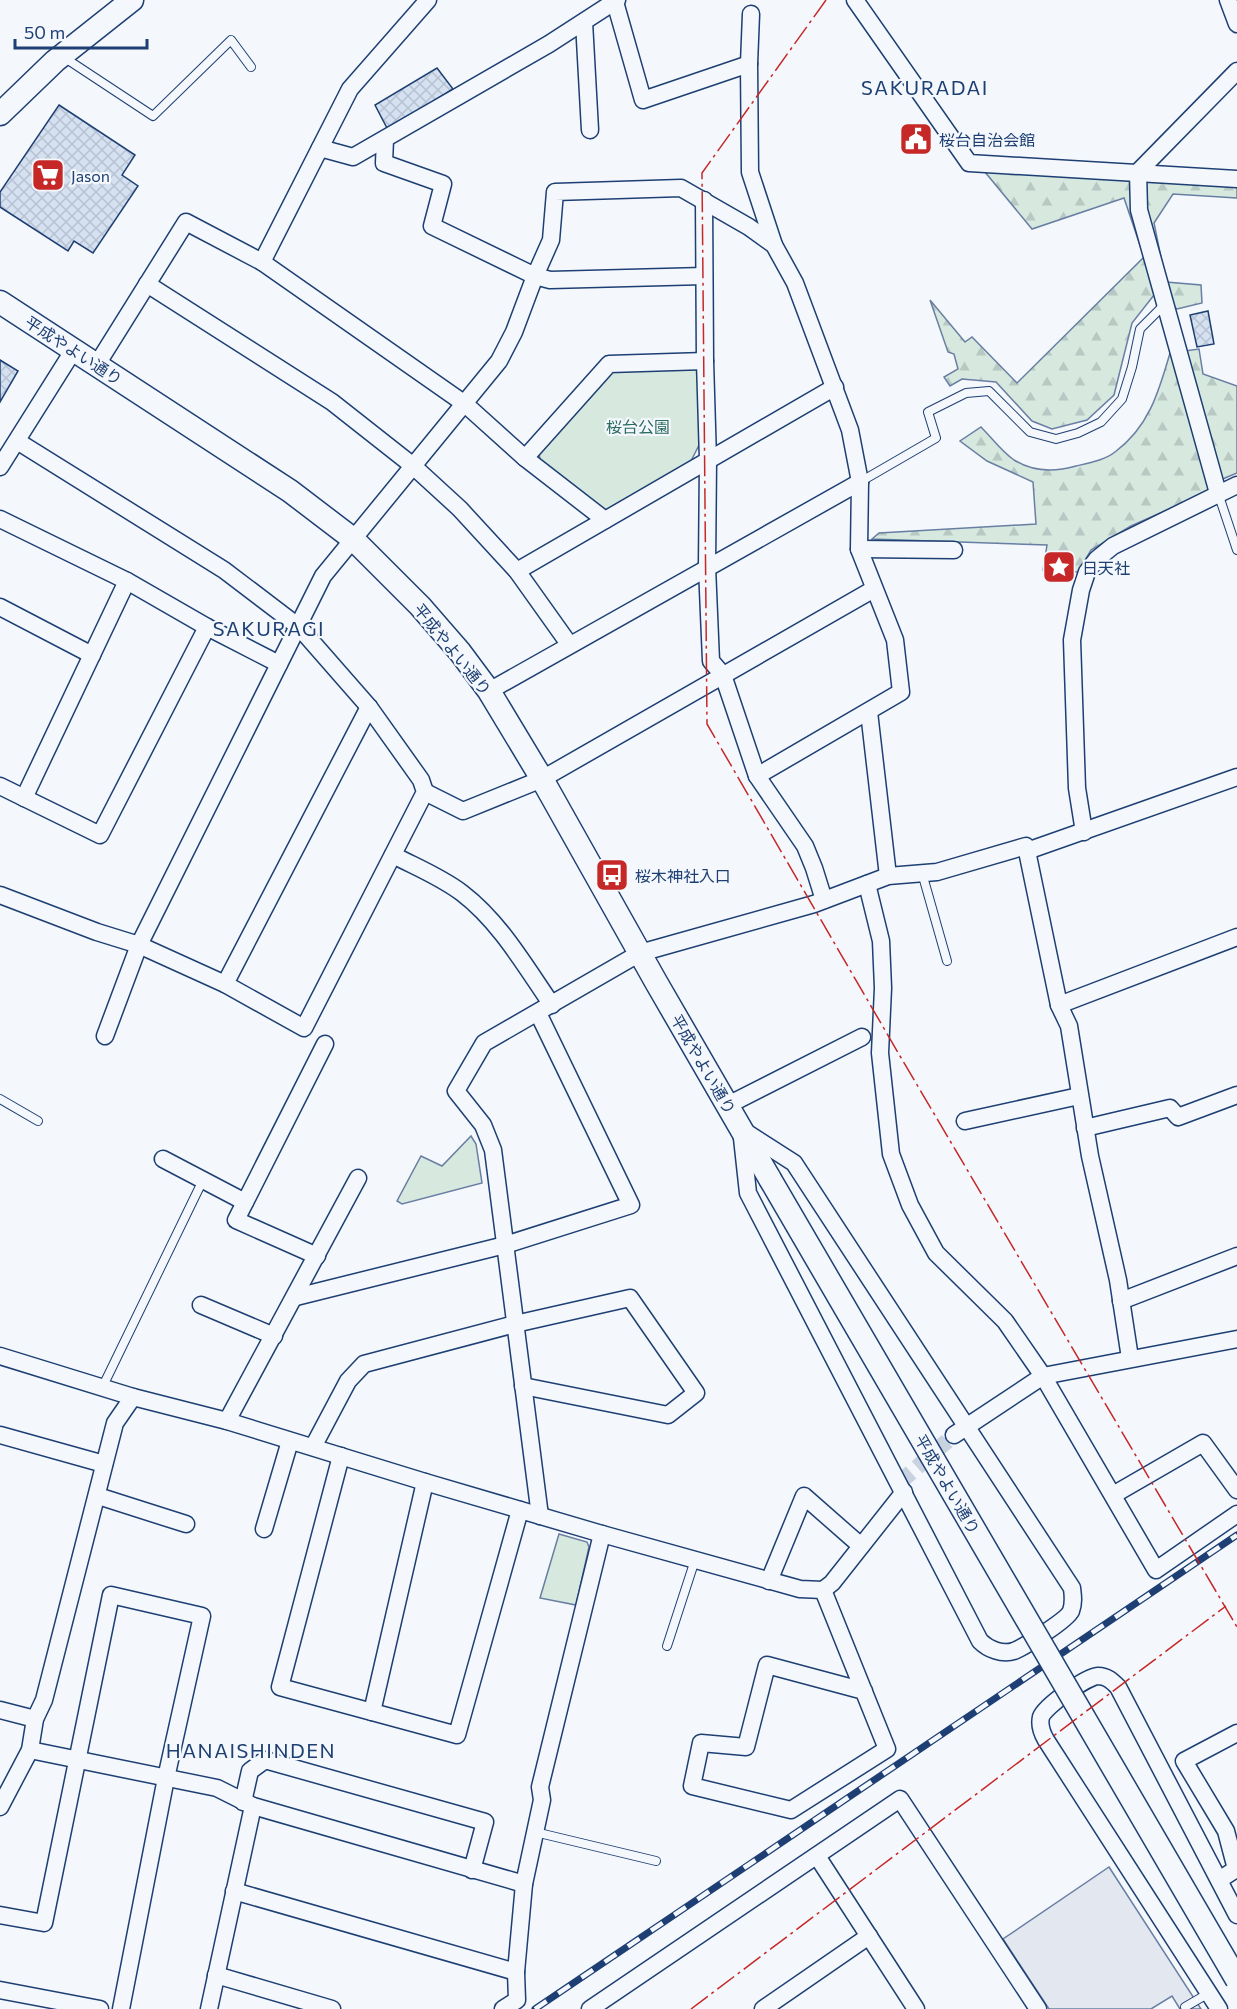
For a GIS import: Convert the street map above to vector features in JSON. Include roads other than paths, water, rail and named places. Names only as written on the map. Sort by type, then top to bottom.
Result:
[{"type":"street","points":[[0,114],[62,56],[132,0]]},
{"type":"street","points":[[262,262],[350,89],[428,0]]},
{"type":"street","points":[[855,0],[969,163],[1237,179]]},
{"type":"street","points":[[1228,0],[1237,24]]},
{"type":"street","points":[[320,148],[353,157],[549,45],[616,1],[643,100],[749,64]]},
{"type":"street","points":[[751,14],[750,172],[774,245],[795,283],[850,430],[860,482],[859,549],[895,640],[901,692],[757,776]]},
{"type":"street","points":[[584,22],[590,129]]},
{"type":"street","points":[[1218,493],[1139,210],[1138,172],[1237,71]]},
{"type":"street","points":[[385,139],[384,163],[443,184],[432,226],[535,276],[550,280],[704,276]]},
{"type":"street","points":[[105,1036],[139,945],[323,576],[412,465],[500,361],[552,240],[555,192],[681,188],[774,245]]},
{"type":"street","points":[[704,200],[708,460],[707,567],[711,661],[723,675],[757,776],[804,846],[824,900]]},
{"type":"street","points":[[96,366],[186,222],[262,262],[465,404],[525,458],[605,520]]},
{"type":"street","points":[[147,284],[332,402],[412,465],[460,509],[517,571],[569,644]]},
{"type":"street","name":"平成やよい通り","points":[[0,302],[290,491],[353,538],[420,606],[460,652],[489,691],[770,1179],[1237,1980]]},
{"type":"street","points":[[0,467],[73,351]]},
{"type":"street","points":[[525,458],[609,364],[705,361]]},
{"type":"street","points":[[517,571],[834,387]]},
{"type":"street","points":[[17,441],[224,570],[299,627],[369,707],[421,780],[425,792],[463,811],[542,780],[874,589]]},
{"type":"street","points":[[489,691],[860,482]]},
{"type":"street","points":[[1084,832],[1077,788],[1072,640],[1081,590],[1087,572],[1097,559],[1113,546],[1237,485]]},
{"type":"street","points":[[0,519],[127,581],[207,627],[279,664]]},
{"type":"street","points":[[859,549],[954,550]]},
{"type":"street","points":[[24,798],[127,581]]},
{"type":"street","points":[[0,607],[92,655]]},
{"type":"street","points":[[0,786],[100,835],[207,627]]},
{"type":"street","points":[[225,984],[369,707]]},
{"type":"street","points":[[869,712],[888,876]]},
{"type":"street","points":[[1028,850],[1237,777]]},
{"type":"street","points":[[0,895],[97,932],[139,945],[225,984],[304,1028],[425,792]]},
{"type":"street","points":[[540,1516],[493,1150],[483,1125],[456,1091],[484,1043],[640,953],[824,900],[888,876],[937,872],[1026,846],[1059,1005],[1069,1026],[1079,1096],[1118,1280],[1130,1358]]},
{"type":"street","points":[[296,1297],[505,1245],[631,1205],[545,1009],[498,928],[463,893],[437,876],[393,855]]},
{"type":"street","points":[[867,884],[880,942],[883,988],[880,1053],[891,1154],[910,1205],[936,1253],[1005,1321],[1043,1376],[1156,1570],[1237,1514]]},
{"type":"street","points":[[1059,1005],[1237,937]]},
{"type":"street","points":[[728,1105],[862,1037]]},
{"type":"street","points":[[317,1256],[236,1220],[325,1044]]},
{"type":"street","points":[[1085,1128],[1170,1108],[1178,1117],[1237,1095]]},
{"type":"street","points":[[965,1121],[1079,1096]]},
{"type":"street","points":[[741,1129],[795,1163],[960,1431],[1071,1588],[1074,1602],[1071,1613],[1060,1623],[1012,1652],[988,1649],[980,1641],[748,1193],[741,1129]]},
{"type":"street","points":[[163,1159],[245,1202]]},
{"type":"street","points":[[227,1420],[296,1297],[358,1178]]},
{"type":"street","points":[[1121,1301],[1237,1256]]},
{"type":"street","points":[[313,1448],[348,1381],[364,1364],[515,1323],[630,1298],[696,1393],[668,1415],[523,1386]]},
{"type":"street","points":[[201,1305],[274,1336]]},
{"type":"street","points":[[960,1431],[1043,1376],[1237,1339]]},
{"type":"street","points":[[0,1356],[133,1398],[227,1420],[540,1516],[800,1589],[823,1590],[832,1582],[904,1492]]},
{"type":"street","points":[[0,1807],[30,1750],[35,1719],[44,1700],[115,1423],[133,1398]]},
{"type":"street","points":[[0,1436],[104,1464]]},
{"type":"street","points":[[264,1529],[291,1441]]},
{"type":"street","points":[[1113,1495],[1203,1443],[1237,1490]]},
{"type":"street","points":[[341,1456],[280,1687],[457,1735],[520,1510]]},
{"type":"street","points":[[372,1712],[425,1482]]},
{"type":"street","points":[[98,1496],[186,1524]]},
{"type":"street","points":[[769,1581],[804,1496],[861,1546]]},
{"type":"street","points":[[503,2009],[517,2000],[516,1972],[524,1884],[542,1800],[540,1787],[602,1534]]},
{"type":"street","points":[[823,1590],[864,1691],[887,1749],[791,1810],[692,1786],[701,1743],[746,1747],[766,1665],[864,1691]]},
{"type":"street","points":[[0,1915],[44,1923],[111,1595],[202,1616],[166,1778],[121,2009]]},
{"type":"street","points":[[1219,2009],[1046,1740],[1041,1730],[1041,1718],[1047,1707],[1090,1678],[1100,1676],[1109,1678],[1118,1687],[1237,1915]]},
{"type":"street","points":[[0,1710],[35,1719]]},
{"type":"street","points":[[1219,1880],[1236,1869],[1226,1831],[1184,1761],[1237,1733]]},
{"type":"street","points":[[30,1750],[217,1788],[248,1804],[524,1884]]},
{"type":"street","points":[[209,2009],[234,1891],[248,1804],[250,1771],[265,1760],[485,1822],[472,1870]]},
{"type":"street","points":[[590,2009],[900,1799],[1038,2009]]},
{"type":"street","points":[[817,1856],[916,2009]]},
{"type":"street","points":[[234,1891],[516,1972]]},
{"type":"street","points":[[763,2009],[869,1936]]},
{"type":"street","points":[[216,1975],[332,2009]]},
{"type":"street","points":[[0,1990],[100,2009]]},
{"type":"lane","points":[[62,56],[153,116],[231,40],[251,67]]},
{"type":"lane","points":[[860,482],[936,438],[928,412],[966,393],[989,391],[1030,432],[1056,440],[1101,422],[1122,399],[1140,329],[1165,304]]},
{"type":"lane","points":[[1218,493],[1237,550]]},
{"type":"lane","points":[[922,873],[947,961]]},
{"type":"lane","points":[[0,1099],[38,1121]]},
{"type":"lane","points":[[102,1388],[203,1180]]},
{"type":"lane","points":[[667,1646],[695,1560]]},
{"type":"lane","points":[[535,1832],[656,1861]]},
{"type":"lane","points":[[1185,2007],[1209,1993]]},
{"type":"tunnel","points":[[899,1483],[954,1435]]},
{"type":"railway","points":[[535,2009],[1237,1535]]},
{"type":"place","name":"桜台自治会館","points":[[916,139]]},
{"type":"place","name":"Jason","points":[[48,175]]},
{"type":"place","name":"日天社","points":[[1059,567]]},
{"type":"place","name":"桜木神社入口","points":[[612,875]]},
{"type":"district","name":"SAKURADAI","points":[[925,87]]},
{"type":"district","name":"SAKURAGI","points":[[269,628]]},
{"type":"district","name":"HANAISHINDEN","points":[[251,1750]]},
{"type":"park label","name":"桜台公園","points":[[638,426]]}]
